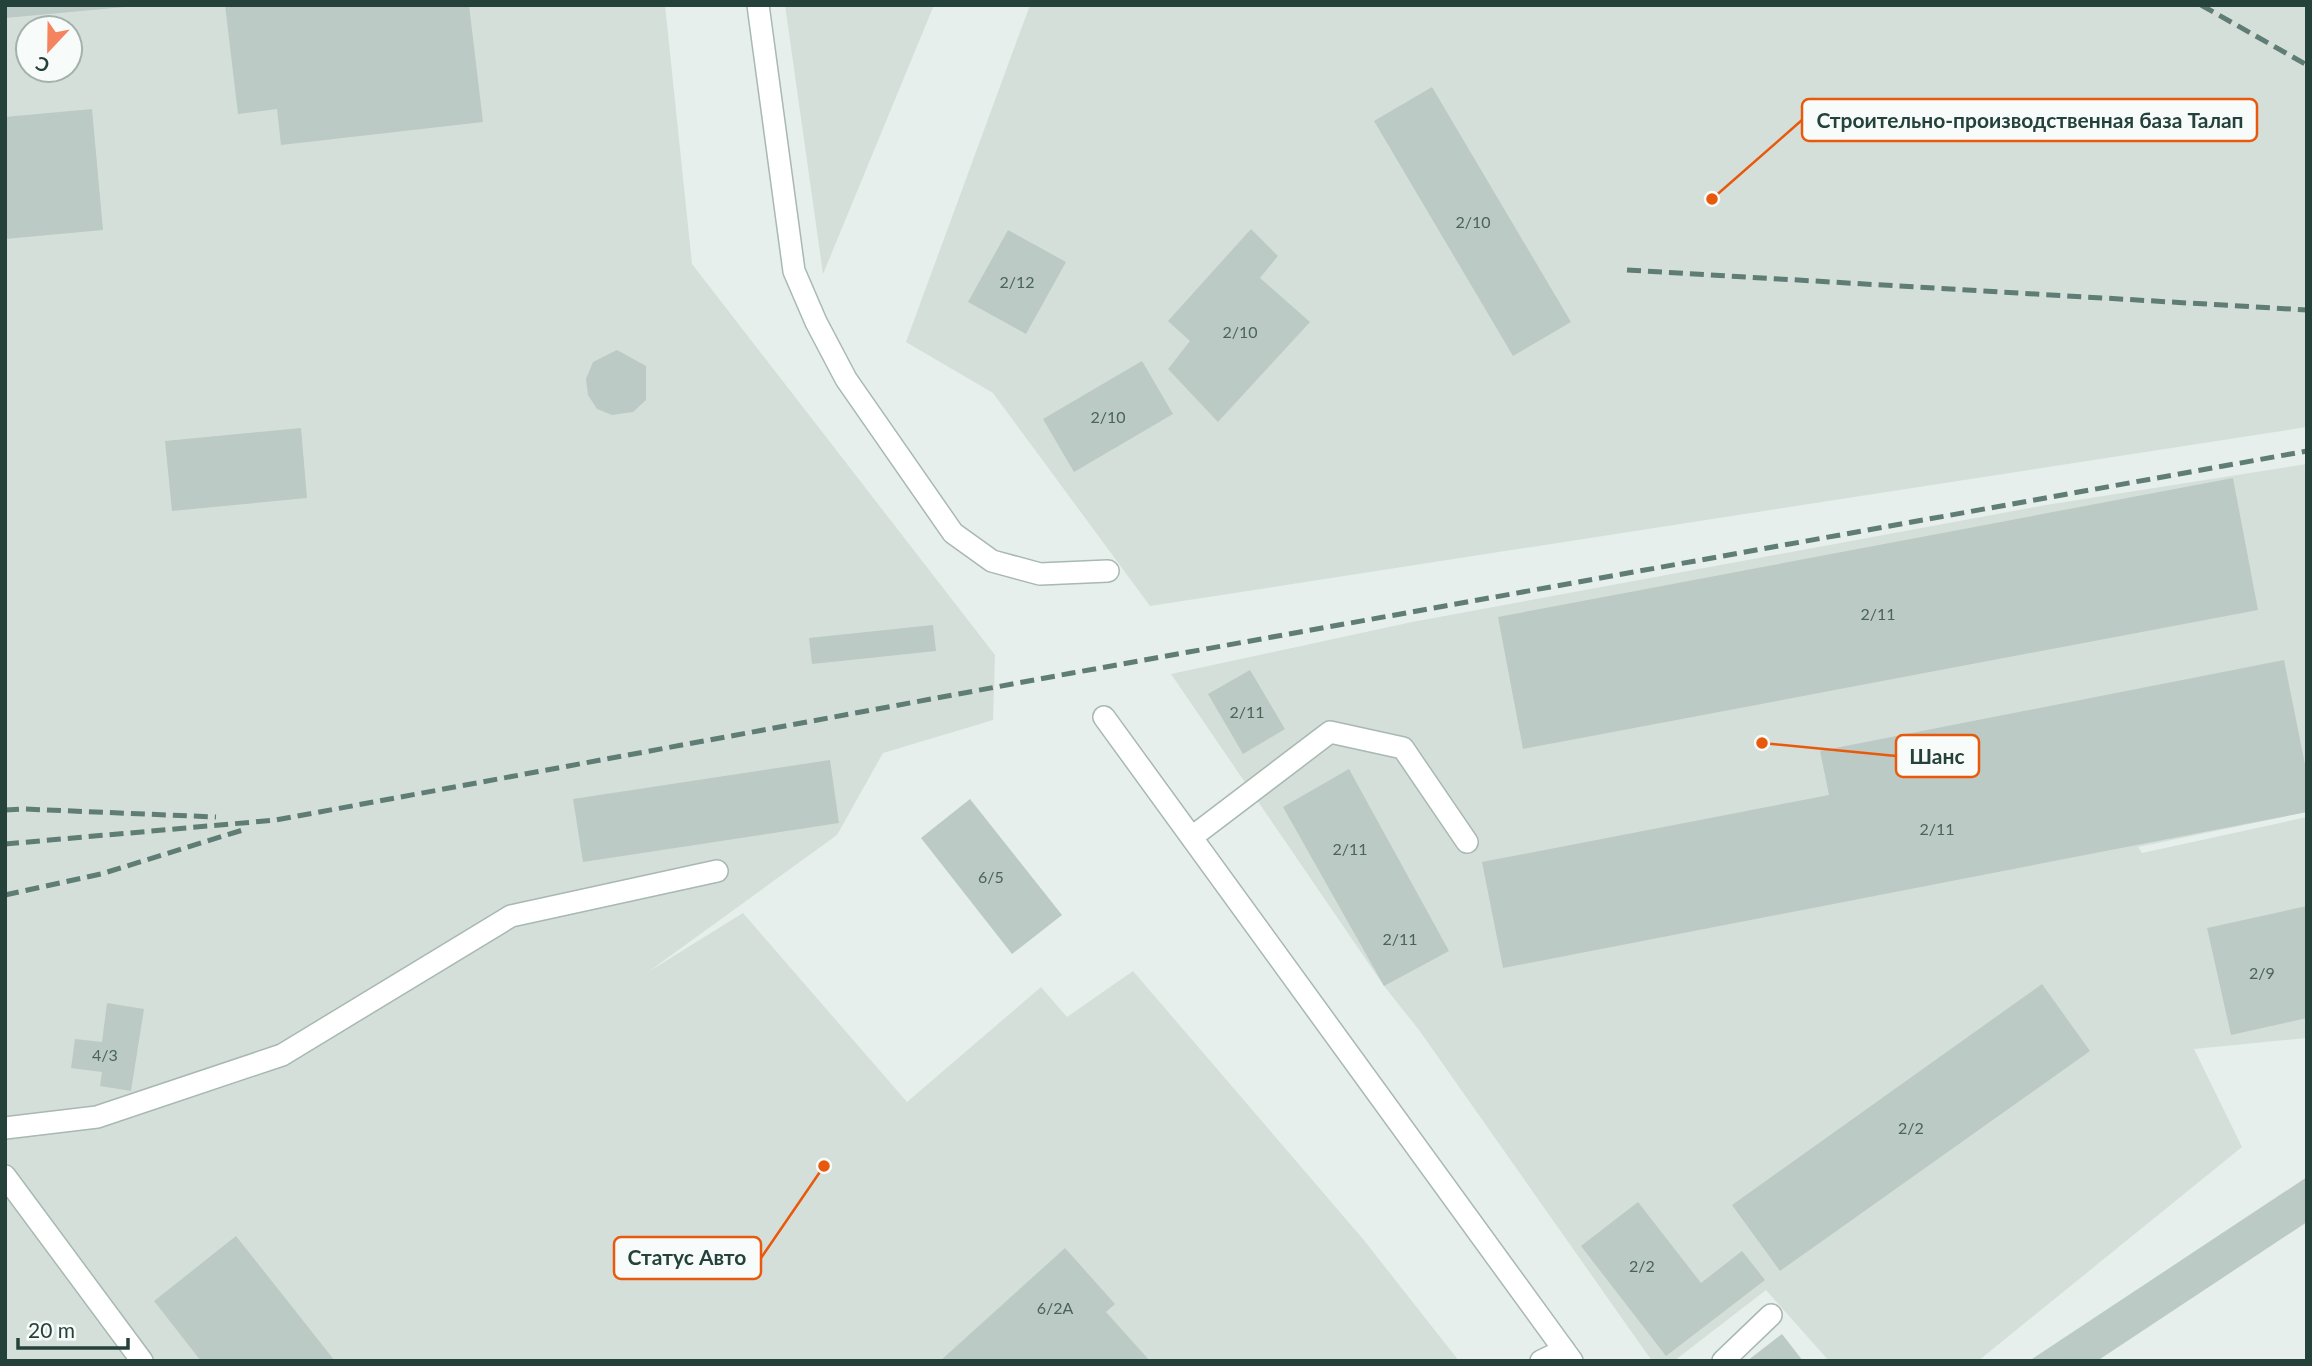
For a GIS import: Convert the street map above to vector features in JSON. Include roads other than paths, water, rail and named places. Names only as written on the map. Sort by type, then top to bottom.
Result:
[{"type":"street","points":[[758,5],[794,271],[846,379],[953,533],[992,561],[1040,574],[1108,571]]},
{"type":"street","points":[[1104,717],[1568,1356],[1541,1361]]},
{"type":"street","points":[[1192,837],[1330,732],[1403,748],[1467,842]]},
{"type":"street","points":[[5,1128],[97,1116],[282,1055],[511,916],[717,871]]},
{"type":"street","points":[[5,1176],[142,1361]]},
{"type":"street","points":[[1723,1361],[1771,1315]]},
{"type":"railway","points":[[2201,5],[2307,65]]},
{"type":"railway","points":[[1627,270],[2307,310]]},
{"type":"railway","points":[[5,844],[276,820],[1072,673],[2307,451]]},
{"type":"railway","points":[[5,810],[216,817]]},
{"type":"railway","points":[[5,895],[101,874],[246,829]]},
{"type":"place","name":"Строительно-производственная база Талап","points":[[1712,199]]},
{"type":"place","name":"Шанс","points":[[1762,743]]},
{"type":"place","name":"Статус Авто","points":[[824,1166]]}]
